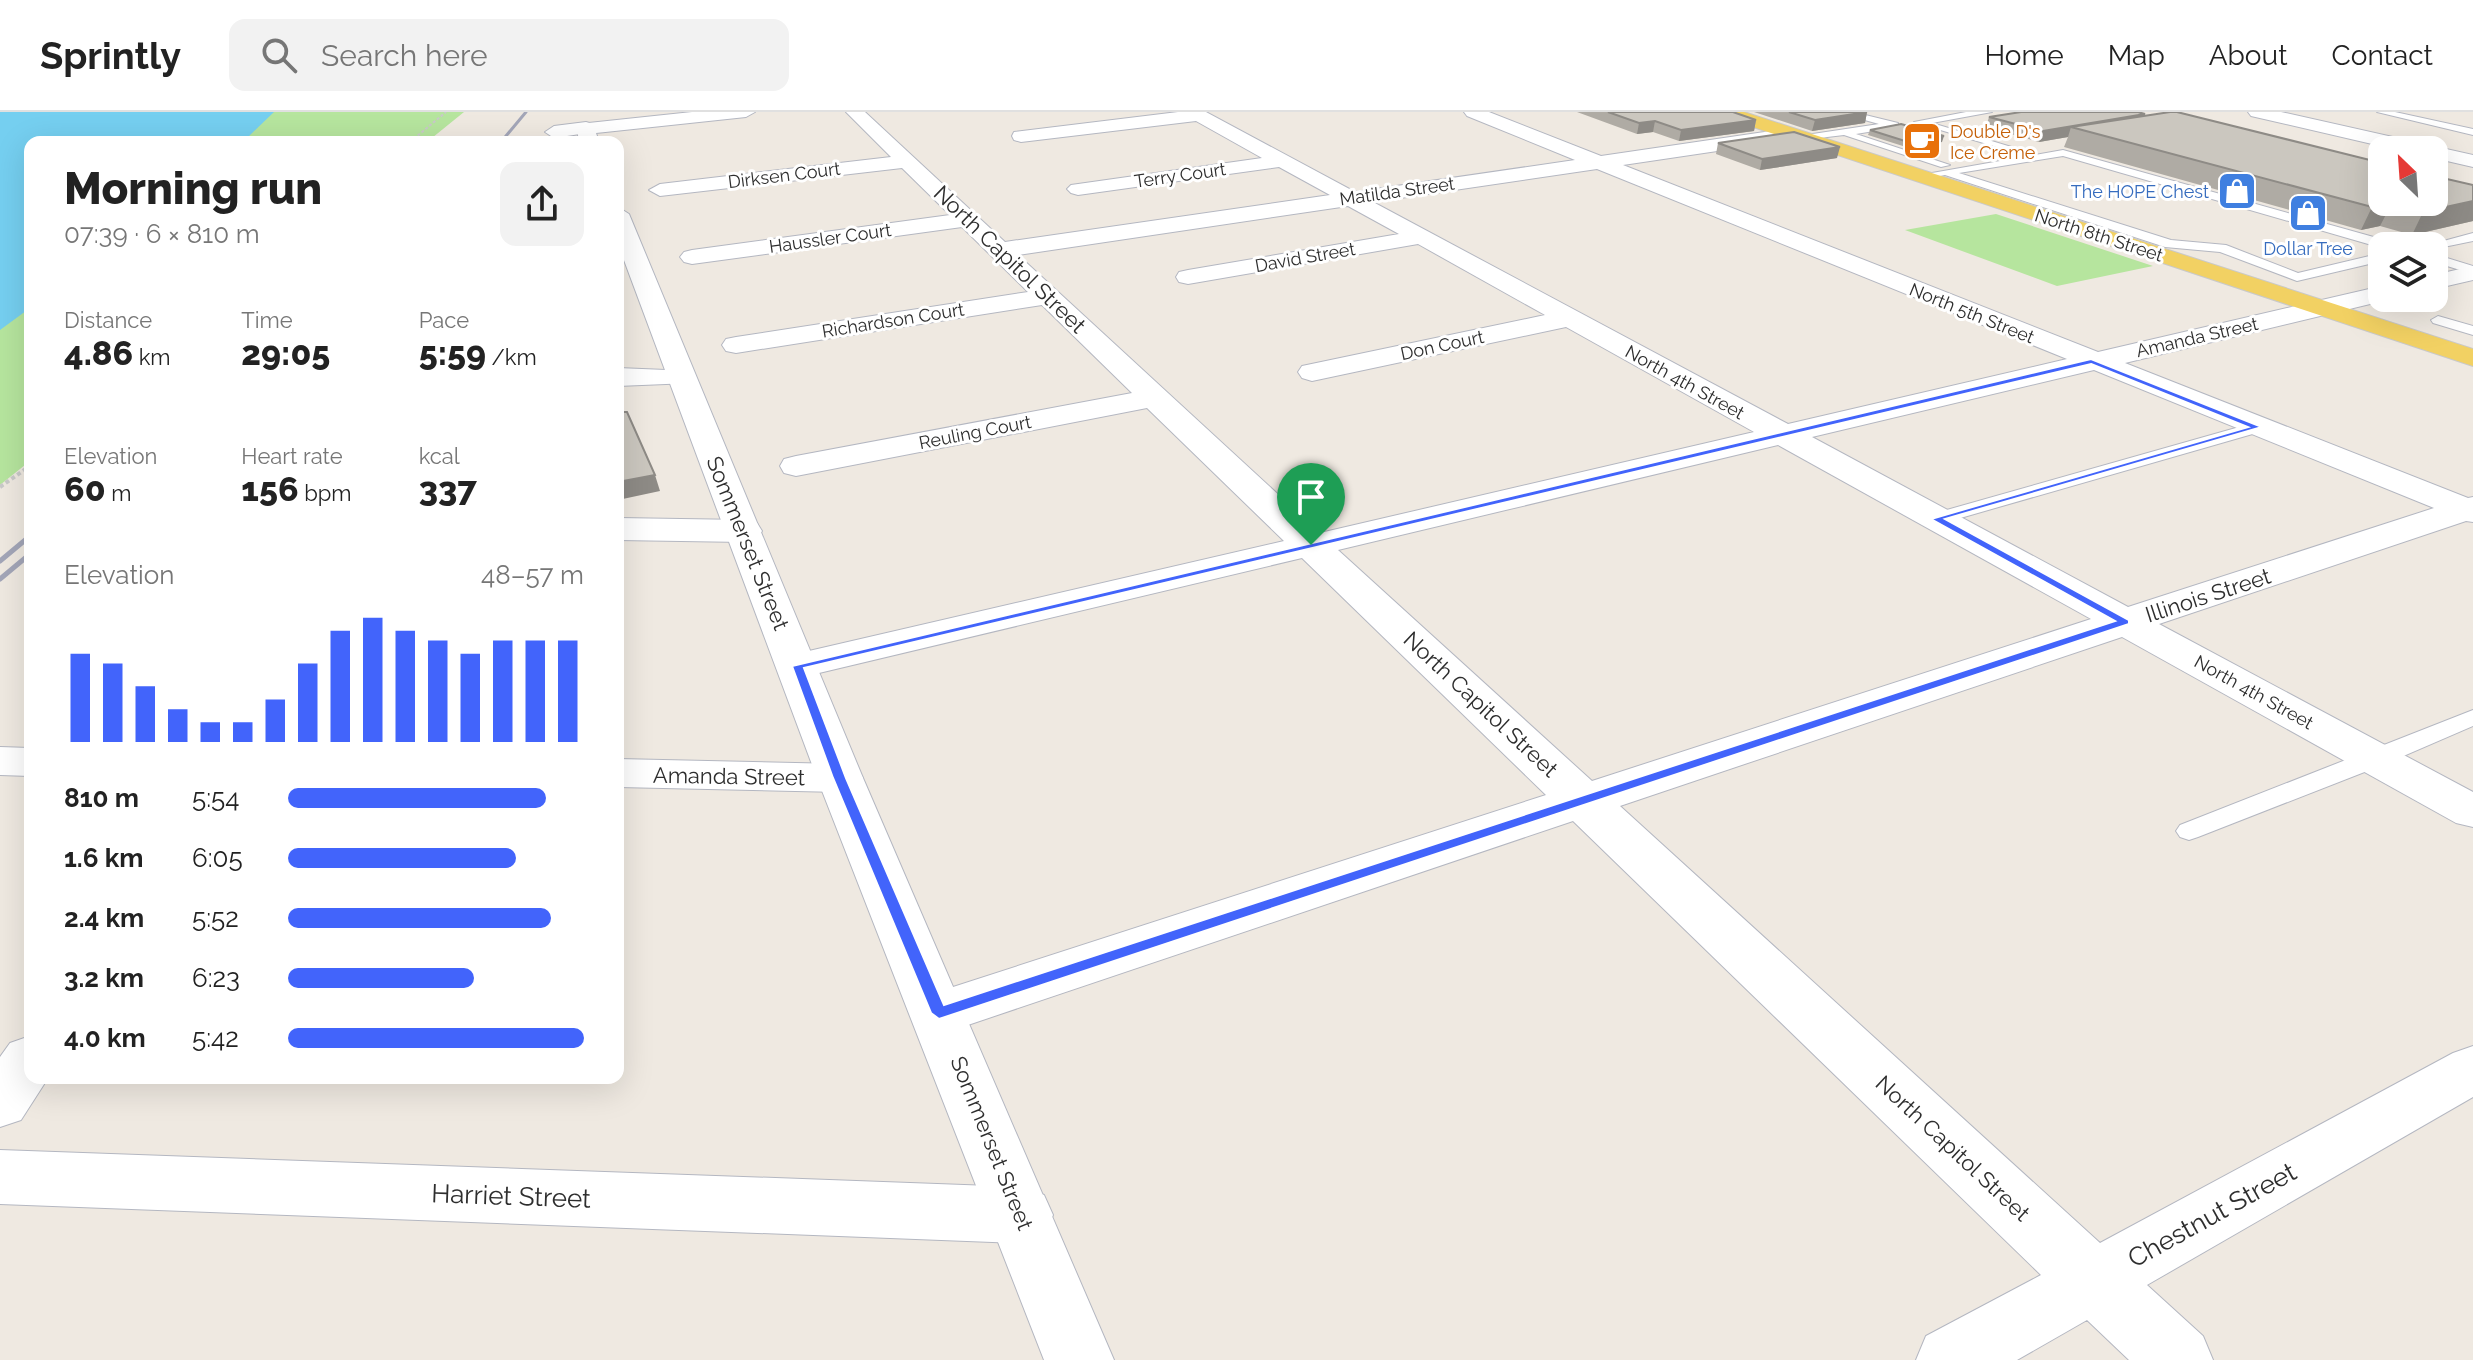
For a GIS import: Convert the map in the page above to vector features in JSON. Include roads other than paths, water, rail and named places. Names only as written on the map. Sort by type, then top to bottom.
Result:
[{"type":"main road","name":"North 8th Street","points":[[1726,112],[1799,136],[1929,171],[2255,286],[2472,357]]},
{"type":"street","points":[[554,132],[588,135],[682,115],[746,112]]},
{"type":"street","name":"North Capitol Street","points":[[855,112],[1154,398],[2178,1360]]},
{"type":"street","name":"North 5th Street","points":[[1473,112],[2091,361],[2471,509]]},
{"type":"street","points":[[2257,112],[2368,137]]},
{"type":"street","points":[[1021,136],[1195,113]]},
{"type":"street","name":"North 4th Street","points":[[1195,113],[2473,812]]},
{"type":"street","name":"Matilda Street","points":[[1001,250],[1597,162],[1799,136]]},
{"type":"street","points":[[2448,155],[2473,161]]},
{"type":"street","name":"Dirksen Court","points":[[660,190],[908,161]]},
{"type":"street","name":"Terry Court","points":[[1078,189],[1282,161]]},
{"type":"street","name":"Haussler Court","points":[[692,257],[969,219]]},
{"type":"street","name":"Sommerset Street","points":[[624,230],[840,778],[1079,1360]]},
{"type":"street","name":"David Street","points":[[1188,277],[1421,237]]},
{"type":"street","points":[[2448,278],[2473,271]]},
{"type":"street","name":"Richardson Court","points":[[736,345],[1050,296]]},
{"type":"street","name":"Amanda Street","points":[[798,666],[2368,297]]},
{"type":"street","name":"Don Court","points":[[1312,372],[1571,318]]},
{"type":"street","points":[[624,377],[680,377]]},
{"type":"street","name":"Reuling Court","points":[[796,466],[1154,398]]},
{"type":"street","name":"Illinois Street","points":[[939,1013],[2471,509]]},
{"type":"street","points":[[624,529],[744,531]]},
{"type":"street","points":[[0,761],[24,762]]},
{"type":"street","name":"Amanda Street","points":[[624,773],[840,778]]},
{"type":"street","points":[[0,1103],[24,1068]]},
{"type":"street","name":"Chestnut Street","points":[[1951,1360],[2473,1069]]},
{"type":"street","name":"Harriet Street","points":[[0,1177],[1021,1215]]},
{"type":"lane","points":[[1799,136],[1894,125],[1841,112]]},
{"type":"lane","points":[[1987,112],[1919,122],[2009,152]]},
{"type":"lane","points":[[2382,112],[2473,132]]},
{"type":"lane","points":[[1843,133],[1871,141],[1929,171],[2008,192],[2068,218],[2114,226],[2170,244],[2221,248],[2297,277]]},
{"type":"lane","points":[[1915,136],[1946,137],[2009,152]]},
{"type":"lane","points":[[1871,141],[1899,137]]},
{"type":"lane","points":[[1929,171],[2071,140]]},
{"type":"lane","points":[[1929,171],[2094,148]]},
{"type":"lane","points":[[2063,153],[2368,240]]},
{"type":"lane","points":[[2068,218],[2114,226]]},
{"type":"lane","points":[[2448,242],[2473,237]]},
{"type":"lane","points":[[2255,286],[2368,260]]},
{"type":"lane","points":[[2448,263],[2473,271]]},
{"type":"lane","points":[[2438,320],[2473,331]]},
{"type":"lane","points":[[1936,519],[2257,427]]},
{"type":"lane","points":[[2189,831],[2376,759],[2473,717]]},
{"type":"water","points":[[0,112],[274,112],[249,136],[24,136],[24,312],[0,330]]},
{"type":"railway","points":[[506,136],[526,112]]},
{"type":"railway","points":[[0,561],[24,541]]},
{"type":"railway","points":[[0,579],[24,559]]},
{"type":"place","name":"Double D's Ice Creme","points":[[1922,141]]},
{"type":"place","name":"The HOPE Chest","points":[[2237,191]]},
{"type":"place","name":"Dollar Tree","points":[[2308,213]]}]
